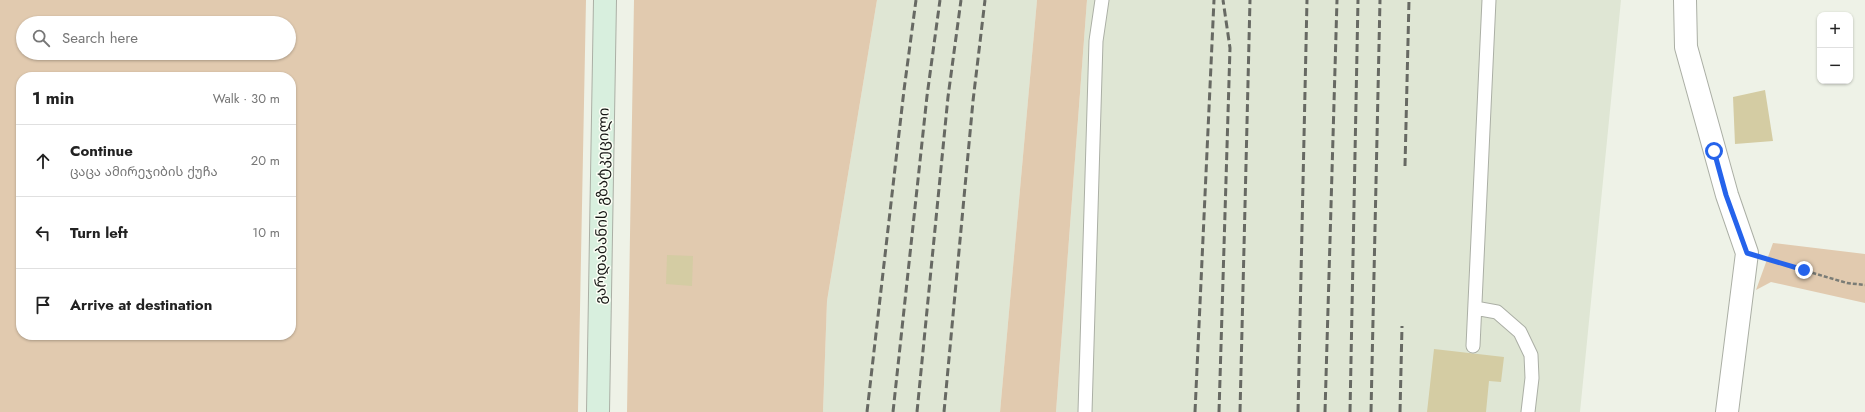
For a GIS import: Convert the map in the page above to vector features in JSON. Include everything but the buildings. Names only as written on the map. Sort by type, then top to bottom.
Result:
[{"type":"main road","name":"გარდაბანის გზატკეცილი","points":[[598,412],[605,0]]},
{"type":"street","points":[[1685,0],[1686,47],[1726,195],[1747,253],[1727,412]]},
{"type":"lane","points":[[1085,412],[1096,41],[1102,0]]},
{"type":"lane","points":[[1473,346],[1489,0]]},
{"type":"lane","points":[[1475,308],[1497,312],[1520,332],[1531,355],[1532,378],[1528,412]]},
{"type":"path","points":[[1747,253],[1847,283],[1865,285]]},
{"type":"shaded area","points":[[0,0],[586,0],[578,412],[0,412]]},
{"type":"shaded area","points":[[634,0],[877,0],[827,301],[823,412],[627,412]]},
{"type":"shaded area","points":[[877,0],[1037,0],[1000,412],[823,412],[827,301]]},
{"type":"shaded area","points":[[1037,0],[1087,0],[1056,412],[1000,412]]},
{"type":"shaded area","points":[[1087,0],[1621,0],[1580,412],[1056,412]]},
{"type":"shaded area","points":[[1773,243],[1865,254],[1865,303],[1771,282],[1756,290]]},
{"type":"railway","points":[[867,412],[904,90],[916,0]]},
{"type":"railway","points":[[893,412],[927,96],[940,0]]},
{"type":"railway","points":[[917,412],[948,97],[961,0]]},
{"type":"railway","points":[[944,412],[973,101],[985,0]]},
{"type":"railway","points":[[1195,412],[1214,0]]},
{"type":"railway","points":[[1219,412],[1230,48],[1223,0]]},
{"type":"railway","points":[[1240,412],[1250,0]]},
{"type":"railway","points":[[1298,412],[1307,0]]},
{"type":"railway","points":[[1325,412],[1337,0]]},
{"type":"railway","points":[[1350,412],[1358,0]]},
{"type":"railway","points":[[1371,412],[1380,0]]},
{"type":"railway","points":[[1405,166],[1409,0]]},
{"type":"railway","points":[[1400,412],[1402,326]]},
{"type":"route","points":[[1714,151],[1726,195],[1747,253],[1804,270]]}]
